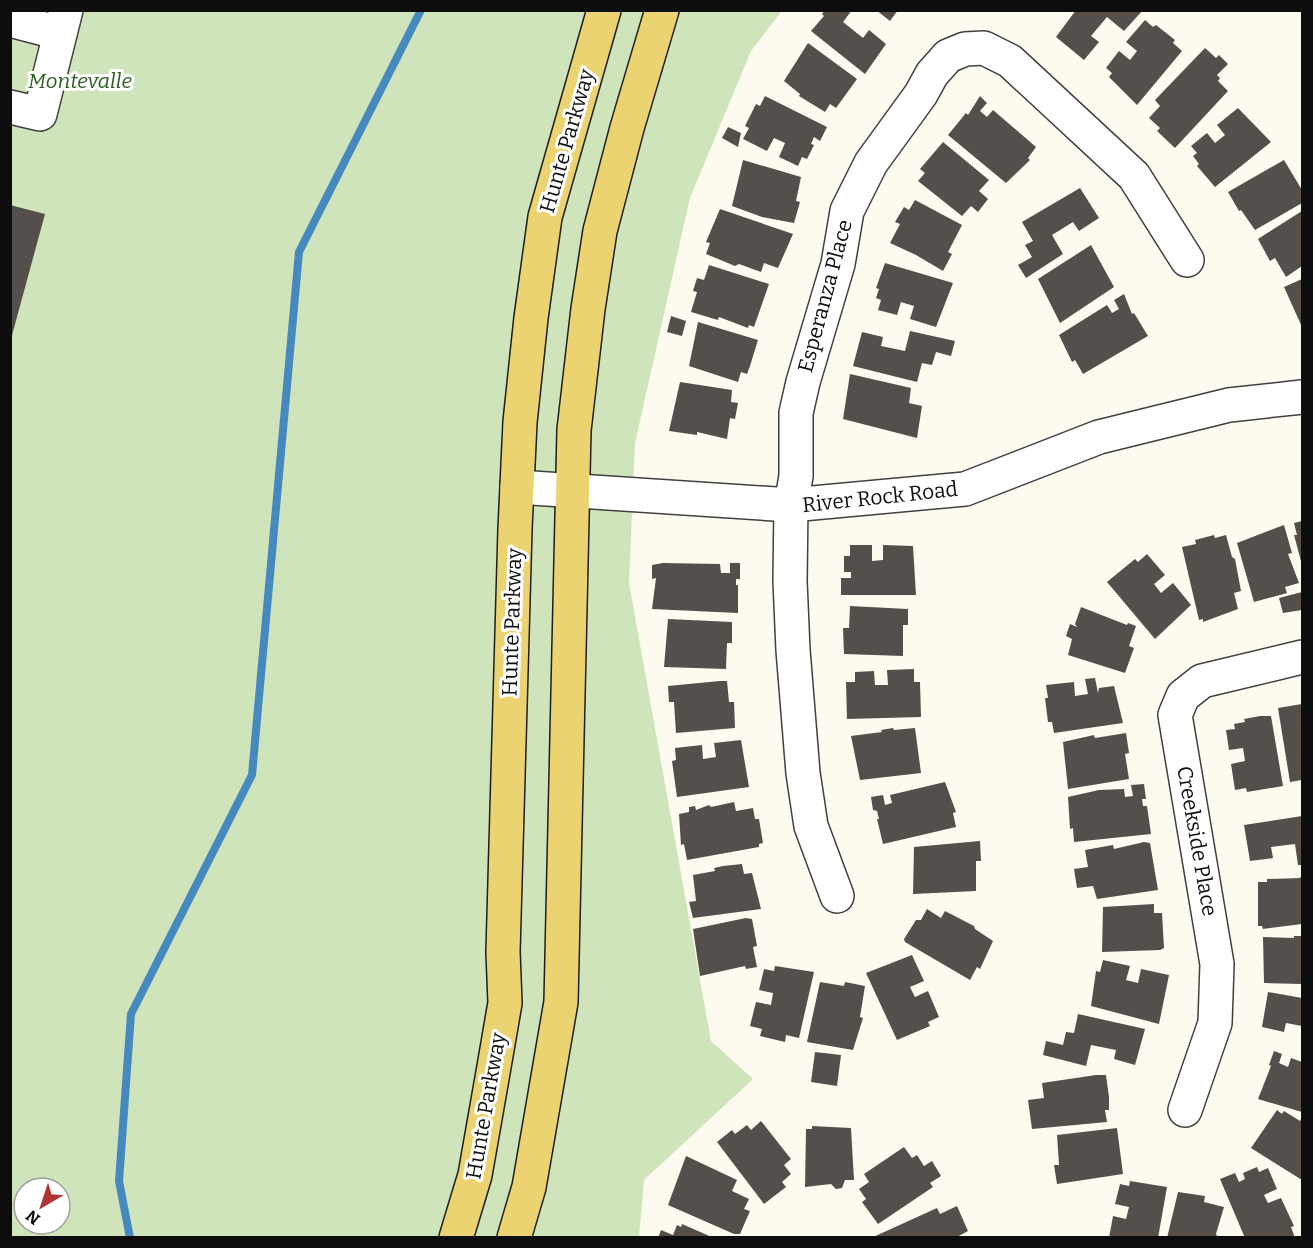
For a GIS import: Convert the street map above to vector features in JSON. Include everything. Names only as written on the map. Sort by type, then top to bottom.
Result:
[{"type":"main road","name":"Hunte Parkway","points":[[456,1238],[475,1175],[505,1003],[503,952],[520,422],[545,217],[604,10]]},
{"type":"main road","points":[[514,1238],[529,1187],[561,1002],[574,430],[600,231],[662,10]]},
{"type":"street","points":[[10,20],[63,22],[40,114],[10,107]]},
{"type":"street","name":"Esperanza Place","points":[[837,896],[811,826],[803,772],[793,650],[790,581],[791,505],[796,476],[796,413],[838,264],[847,211],[871,163],[921,94],[932,74],[948,56],[965,49],[984,48],[1010,61],[1134,176],[1187,260]]},
{"type":"street","name":"River Rock Road","points":[[517,487],[791,505],[965,489],[1099,437],[1229,405],[1302,397]]},
{"type":"street","name":"Creekside Place","points":[[1185,1110],[1215,1023],[1217,964],[1175,716],[1183,696],[1202,681],[1302,657]]},
{"type":"green space","name":"Montevalle","points":[[10,11],[782,11],[751,51],[690,198],[635,443],[629,583],[711,1041],[753,1079],[644,1180],[639,1237],[11,1237]]},
{"type":"building","points":[[825,10],[852,10],[843,22],[863,38],[869,30],[886,44],[865,74],[811,31],[824,16],[822,14]]},
{"type":"building","points":[[876,10],[898,10],[890,21]]},
{"type":"building","points":[[1076,10],[1143,10],[1124,31],[1107,17],[1091,36],[1099,42],[1084,60],[1056,37]]},
{"type":"building","points":[[1145,20],[1153,27],[1156,25],[1175,40],[1173,43],[1182,51],[1137,105],[1109,77],[1112,73],[1106,68],[1119,51],[1130,60],[1137,51],[1126,42]]},
{"type":"building","points":[[808,43],[857,79],[836,108],[830,104],[825,112],[799,96],[800,94],[784,81]]},
{"type":"building","points":[[1205,48],[1216,58],[1219,55],[1228,64],[1217,75],[1220,78],[1218,81],[1228,91],[1175,148],[1157,131],[1160,128],[1149,118],[1160,106],[1155,100]]},
{"type":"building","points":[[765,96],[827,127],[820,141],[814,137],[811,144],[814,145],[807,159],[802,157],[798,166],[779,157],[785,143],[774,138],[767,151],[743,139],[749,128],[745,126],[756,104],[760,106]]},
{"type":"building","points":[[980,96],[987,103],[980,111],[987,117],[993,110],[1036,147],[1028,158],[1030,160],[1006,183],[948,135],[966,113],[968,115]]},
{"type":"building","points":[[1238,108],[1271,142],[1215,187],[1197,166],[1199,164],[1193,156],[1197,153],[1191,146],[1207,133],[1215,143],[1225,135],[1217,125]]},
{"type":"building","points":[[728,127],[741,133],[738,147],[722,138]]},
{"type":"building","points":[[943,142],[989,180],[979,191],[988,199],[978,212],[971,206],[962,216],[918,181],[925,173],[920,169]]},
{"type":"building","points":[[743,160],[801,177],[796,201],[800,202],[794,223],[762,217],[732,206]]},
{"type":"building","points":[[1284,160],[1302,190],[1302,203],[1255,230],[1241,210],[1239,211],[1228,192]]},
{"type":"building","points":[[1080,188],[1099,218],[1079,231],[1073,222],[1052,235],[1063,254],[1026,278],[1018,265],[1032,257],[1025,245],[1033,241],[1022,222]]},
{"type":"building","points":[[915,200],[962,225],[948,252],[952,254],[943,271],[890,243],[900,224],[895,222],[904,207],[909,210]]},
{"type":"building","points":[[10,205],[45,214],[11,339],[10,339]]},
{"type":"building","points":[[720,209],[793,234],[778,268],[764,263],[761,272],[739,264],[735,266],[706,254],[710,243],[706,242]]},
{"type":"building","points":[[1302,211],[1302,266],[1286,277],[1275,258],[1270,261],[1258,239]]},
{"type":"building","points":[[1091,245],[1114,287],[1060,323],[1038,279]]},
{"type":"building","points":[[885,263],[953,283],[936,327],[910,319],[914,306],[901,302],[897,315],[878,310],[881,300],[876,298],[879,289],[876,288]]},
{"type":"building","points":[[709,265],[769,284],[754,327],[749,325],[748,328],[719,317],[718,320],[691,312],[697,292],[693,291],[697,278],[704,280]]},
{"type":"building","points":[[1302,279],[1302,327],[1284,287]]},
{"type":"building","points":[[1124,294],[1132,314],[1134,313],[1148,336],[1083,374],[1075,360],[1072,362],[1059,335],[1107,305],[1112,313],[1119,309],[1114,300]]},
{"type":"building","points":[[671,316],[686,321],[682,336],[667,332]]},
{"type":"building","points":[[698,322],[758,340],[747,374],[741,372],[738,382],[689,366]]},
{"type":"building","points":[[910,331],[955,341],[951,356],[936,352],[932,365],[922,363],[917,382],[853,366],[862,332],[883,337],[881,346],[905,351]]},
{"type":"building","points":[[850,374],[911,388],[909,403],[922,406],[917,438],[843,419]]},
{"type":"building","points":[[680,382],[732,390],[731,402],[738,403],[735,419],[730,418],[727,439],[697,432],[697,435],[669,431]]},
{"type":"building","points":[[1302,521],[1302,565],[1294,535],[1297,535],[1294,523]]},
{"type":"building","points":[[1284,525],[1292,553],[1288,554],[1299,583],[1285,587],[1287,593],[1254,602],[1237,543]]},
{"type":"building","points":[[1214,535],[1215,538],[1226,535],[1232,557],[1235,559],[1241,591],[1234,593],[1238,609],[1203,622],[1203,619],[1199,620],[1182,547],[1196,544],[1195,540]]},
{"type":"building","points":[[850,545],[872,545],[872,561],[883,560],[883,545],[913,546],[916,595],[841,595],[841,578],[851,578],[851,572],[844,572],[844,556],[850,556]]},
{"type":"building","points":[[1147,554],[1165,575],[1154,584],[1161,593],[1173,583],[1191,605],[1155,639],[1107,582],[1135,559],[1138,562]]},
{"type":"building","points":[[663,563],[720,564],[721,573],[730,573],[730,563],[740,563],[740,579],[736,579],[738,613],[652,609],[656,578],[652,579],[652,565]]},
{"type":"building","points":[[1302,592],[1302,610],[1283,613],[1279,598]]},
{"type":"building","points":[[850,606],[908,609],[908,625],[903,625],[903,656],[844,654],[843,628],[849,628]]},
{"type":"building","points":[[1081,607],[1127,625],[1128,623],[1136,626],[1129,646],[1134,648],[1125,673],[1068,655],[1072,639],[1066,636],[1070,624],[1077,627],[1075,624]]},
{"type":"building","points":[[668,619],[732,622],[732,643],[727,643],[726,669],[664,667]]},
{"type":"building","points":[[914,669],[914,682],[920,682],[921,717],[847,719],[846,682],[855,682],[855,672],[874,671],[875,685],[888,685],[887,670]]},
{"type":"building","points":[[1095,678],[1098,693],[1099,688],[1114,686],[1123,723],[1054,733],[1052,722],[1048,722],[1046,685],[1074,682],[1075,696],[1088,694],[1085,679]]},
{"type":"building","points":[[727,681],[729,702],[734,702],[735,728],[676,733],[674,702],[669,702],[668,686]]},
{"type":"building","points":[[1302,704],[1302,780],[1290,782],[1278,708]]},
{"type":"building","points":[[1271,716],[1283,786],[1247,792],[1246,788],[1235,790],[1231,764],[1245,761],[1243,748],[1229,750],[1226,730],[1235,729],[1234,724],[1245,722],[1244,719]]},
{"type":"building","points":[[893,728],[894,730],[915,728],[921,773],[860,780],[851,736],[882,732],[881,730]]},
{"type":"building","points":[[1126,733],[1129,753],[1125,754],[1129,779],[1068,789],[1063,742],[1094,735],[1095,738]]},
{"type":"building","points":[[741,740],[749,787],[677,797],[672,761],[676,760],[675,748],[702,745],[703,759],[716,757],[714,743]]},
{"type":"building","points":[[945,782],[956,812],[953,813],[956,827],[883,844],[877,811],[873,810],[871,797],[883,795],[885,805],[892,803],[890,795]]},
{"type":"building","points":[[1144,784],[1146,799],[1142,799],[1143,806],[1147,806],[1151,834],[1074,842],[1073,828],[1070,829],[1068,797],[1099,790],[1124,789],[1125,797],[1133,796],[1131,785]]},
{"type":"building","points":[[734,802],[736,811],[753,808],[755,819],[759,819],[763,843],[759,844],[759,847],[687,860],[684,844],[681,845],[679,814],[689,812],[689,807],[695,806],[696,810],[709,805],[711,807]]},
{"type":"building","points":[[1302,816],[1302,865],[1298,865],[1295,844],[1271,847],[1273,858],[1250,861],[1244,825]]},
{"type":"building","points":[[980,841],[981,861],[976,861],[976,891],[913,894],[914,847]]},
{"type":"building","points":[[1144,842],[1150,843],[1158,890],[1097,899],[1093,886],[1077,888],[1074,869],[1088,867],[1085,850],[1113,845],[1114,849]]},
{"type":"building","points":[[742,864],[744,874],[752,873],[761,909],[693,918],[689,902],[696,901],[693,875],[715,871],[714,868]]},
{"type":"building","points":[[1302,875],[1302,924],[1263,929],[1262,926],[1258,926],[1258,882],[1267,882],[1267,879],[1300,878]]},
{"type":"building","points":[[1154,904],[1154,913],[1162,913],[1164,948],[1102,952],[1103,907]]},
{"type":"building","points":[[927,909],[941,918],[945,911],[974,926],[993,941],[980,969],[977,967],[970,980],[905,942],[904,939],[916,920],[921,920]]},
{"type":"building","points":[[746,918],[752,919],[757,946],[753,947],[757,967],[746,969],[745,966],[700,976],[693,929]]},
{"type":"building","points":[[1294,936],[1302,936],[1302,984],[1264,983],[1263,937],[1294,938]]},
{"type":"building","points":[[912,955],[924,981],[910,987],[915,997],[928,991],[939,1017],[928,1022],[930,1026],[897,1040],[866,973]]},
{"type":"building","points":[[1103,960],[1130,966],[1126,980],[1138,983],[1141,969],[1169,975],[1159,1024],[1091,1006],[1096,971],[1100,972]]},
{"type":"building","points":[[775,966],[814,972],[799,1038],[786,1035],[785,1042],[760,1036],[762,1029],[750,1026],[756,1002],[771,1005],[773,993],[759,990],[764,969],[774,971]]},
{"type":"building","points":[[820,982],[844,986],[845,982],[865,986],[860,1017],[863,1018],[853,1050],[807,1042]]},
{"type":"building","points":[[1268,992],[1302,998],[1302,1026],[1286,1023],[1284,1032],[1262,1027]]},
{"type":"building","points":[[1078,1014],[1145,1029],[1135,1065],[1114,1059],[1116,1050],[1091,1045],[1086,1066],[1043,1055],[1046,1041],[1063,1045],[1066,1032],[1074,1033]]},
{"type":"building","points":[[1274,1051],[1282,1054],[1279,1063],[1288,1067],[1291,1058],[1302,1062],[1302,1112],[1258,1099],[1271,1066],[1269,1065]]},
{"type":"building","points":[[815,1052],[841,1055],[837,1086],[811,1082]]},
{"type":"building","points":[[1106,1075],[1109,1097],[1109,1110],[1105,1110],[1107,1122],[1032,1129],[1028,1100],[1044,1098],[1042,1083]]},
{"type":"building","points":[[1277,1110],[1282,1114],[1284,1111],[1300,1121],[1302,1117],[1302,1180],[1251,1148]]},
{"type":"building","points":[[761,1121],[791,1159],[784,1165],[791,1174],[782,1182],[786,1187],[764,1204],[717,1142],[732,1130],[735,1134],[747,1125],[751,1130]]},
{"type":"building","points":[[812,1126],[851,1128],[854,1180],[845,1180],[842,1188],[836,1189],[831,1184],[805,1187],[806,1129],[812,1129]]},
{"type":"building","points":[[1117,1128],[1123,1174],[1057,1184],[1054,1165],[1059,1165],[1057,1135]]},
{"type":"building","points":[[904,1147],[912,1158],[917,1155],[924,1166],[932,1161],[941,1176],[930,1183],[933,1187],[878,1224],[862,1202],[866,1199],[859,1189],[869,1182],[864,1174]]},
{"type":"building","points":[[686,1156],[737,1180],[732,1191],[749,1199],[744,1209],[750,1211],[740,1234],[734,1234],[668,1205]]},
{"type":"building","points":[[1257,1167],[1259,1172],[1268,1168],[1277,1189],[1264,1195],[1268,1203],[1281,1198],[1294,1226],[1291,1227],[1295,1238],[1245,1238],[1220,1179],[1235,1173],[1239,1182],[1245,1179],[1243,1173]]},
{"type":"building","points":[[1130,1181],[1167,1187],[1158,1238],[1109,1238],[1113,1216],[1126,1219],[1129,1207],[1115,1204],[1120,1184],[1129,1186]]},
{"type":"building","points":[[1178,1192],[1205,1196],[1204,1202],[1224,1207],[1216,1234],[1218,1238],[1167,1238]]},
{"type":"building","points":[[957,1206],[968,1231],[955,1238],[871,1238],[937,1208],[940,1214]]},
{"type":"building","points":[[682,1224],[714,1238],[658,1238],[661,1230],[673,1235],[677,1225],[681,1227]]},
{"type":"waterway","points":[[130,1238],[119,1181],[131,1014],[252,775],[299,252],[421,10]]}]
